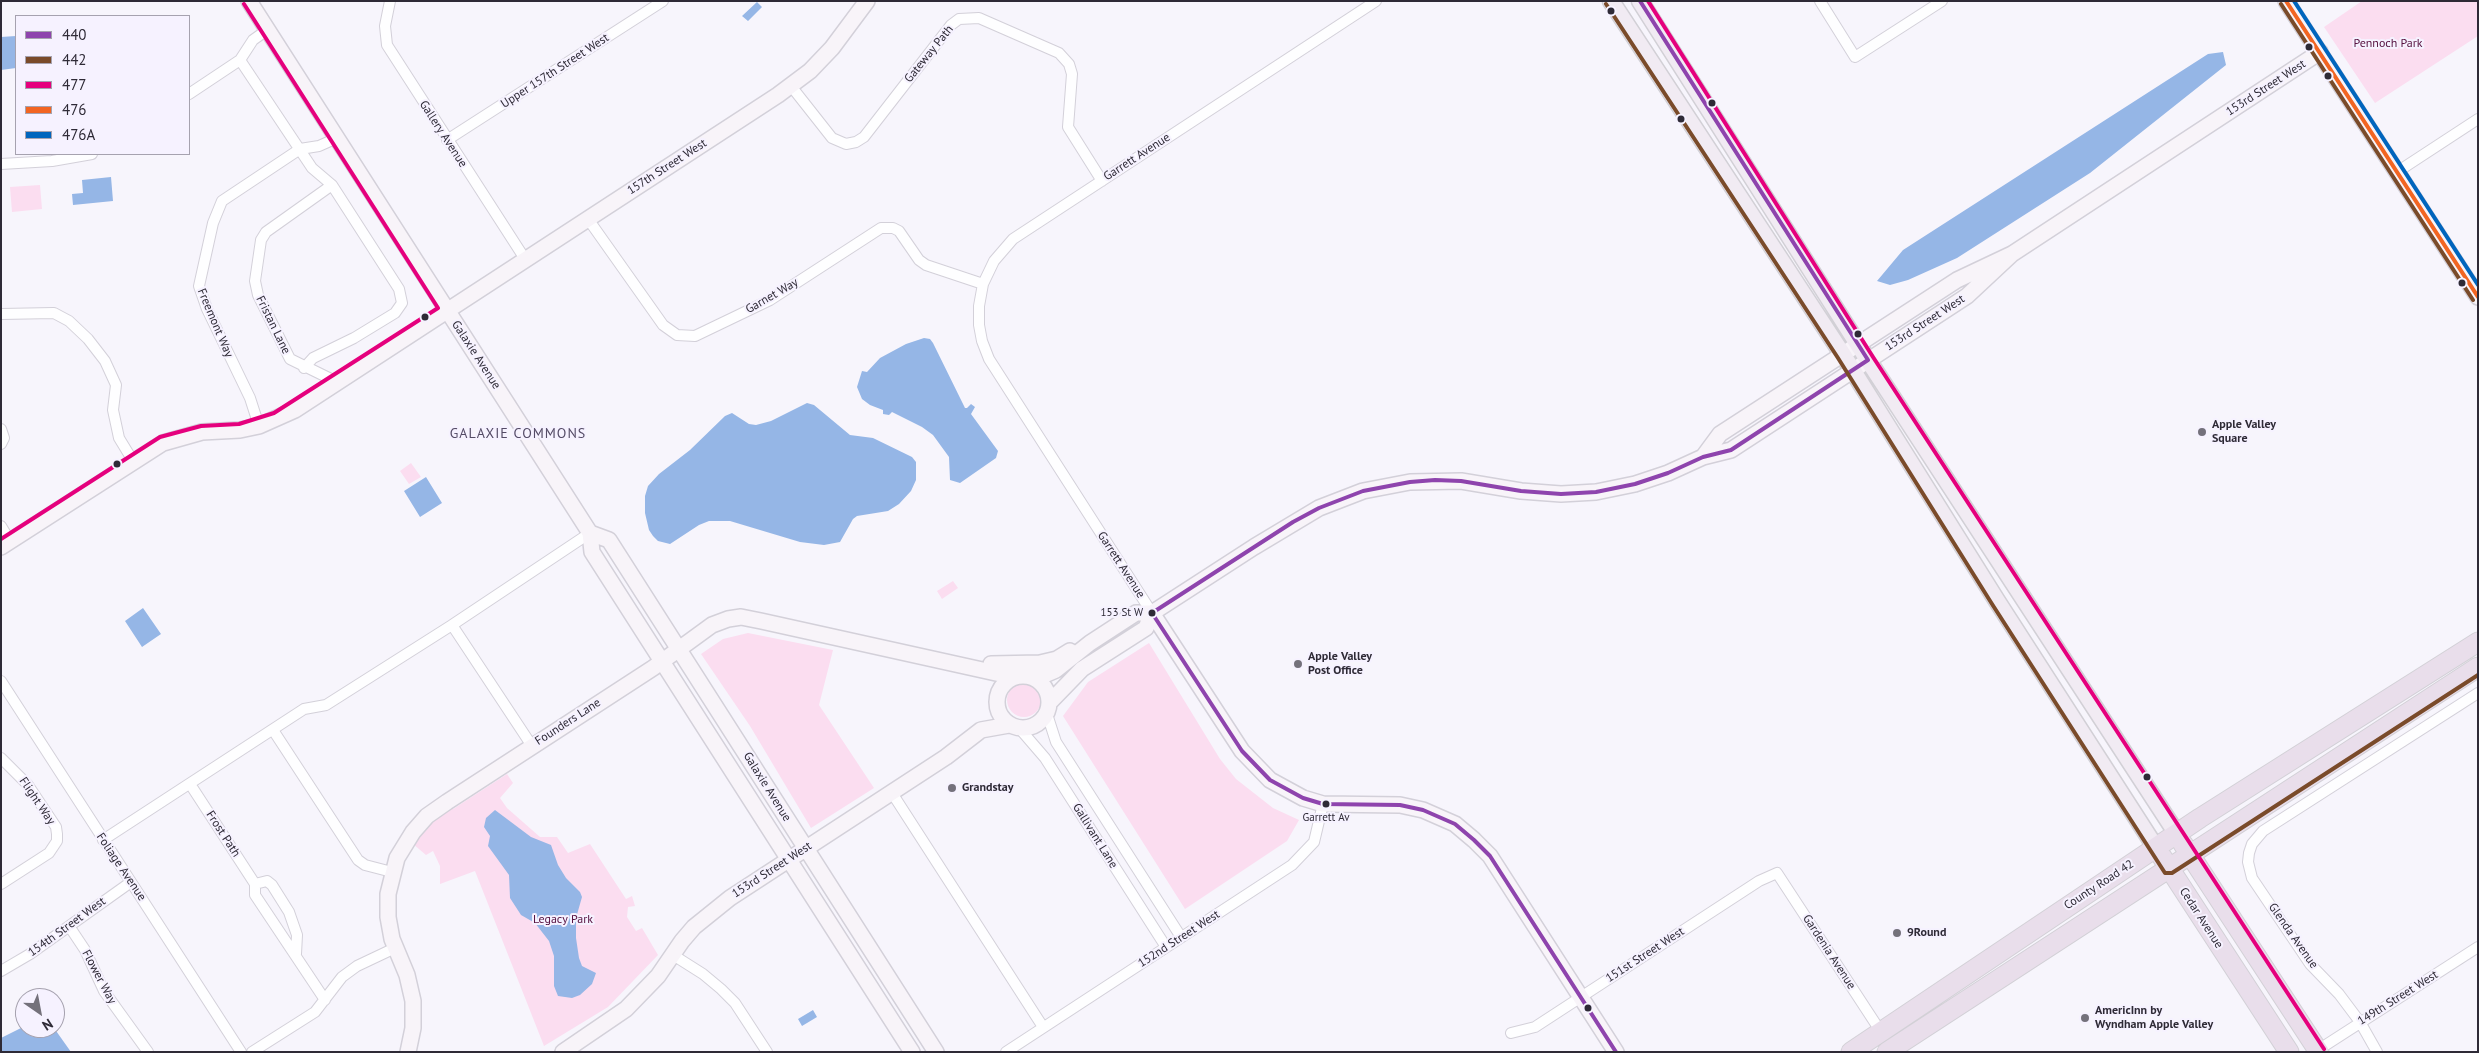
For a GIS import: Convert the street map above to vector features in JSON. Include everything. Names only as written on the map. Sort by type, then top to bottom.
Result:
[{"type":"highway","name":"County Road 42","points":[[1851,1052],[2177,834],[2478,642]]},
{"type":"highway","name":"County Road 42","points":[[1887,1052],[2478,666]]},
{"type":"highway","name":"Cedar Avenue","points":[[2177,834],[2318,1051]]},
{"type":"highway","name":"Cedar Avenue","points":[[2156,848],[2290,1052]]},
{"type":"main road","name":"Cedar Avenue","points":[[1611,1],[1843,355],[1997,601],[2156,848]]},
{"type":"main road","name":"Cedar Avenue","points":[[1640,1],[1868,360],[2177,834]]},
{"type":"street","name":"Galaxie Avenue","points":[[249,1],[590,533],[592,552],[912,1052]]},
{"type":"street","name":"Gallery Avenue","points":[[390,1],[385,26],[387,45],[525,259]]},
{"type":"street","name":"Upper 157th Street West","points":[[447,140],[663,1]]},
{"type":"street","name":"157th Street West","points":[[6,544],[163,443],[183,436],[259,426],[295,410],[791,86],[832,48],[866,1]]},
{"type":"street","name":"Garrett Avenue","points":[[1376,1],[1013,239],[994,261],[983,284],[979,306],[980,333],[989,360],[1233,738],[1254,765],[1270,780],[1288,791],[1324,804],[1387,804],[1411,807],[1443,817],[1465,831],[1490,856],[1616,1052]]},
{"type":"street","points":[[1820,1],[1855,56],[1942,1]]},
{"type":"street","points":[[2286,1],[2477,293]]},
{"type":"street","name":"Gateway Path","points":[[791,86],[832,138],[846,144],[856,142],[864,137],[951,25],[960,19],[980,18],[1059,53],[1069,64],[1072,74],[1068,127],[1102,180]]},
{"type":"street","points":[[190,93],[240,60],[252,40],[267,30]]},
{"type":"street","name":"153rd Street West","points":[[1703,457],[1720,434],[1957,280],[2012,254],[2320,52]]},
{"type":"street","points":[[240,60],[312,168],[332,185],[399,289],[402,303],[395,313],[354,338],[314,358],[304,368]]},
{"type":"street","points":[[2397,172],[2478,119]]},
{"type":"street","name":"Freemont Way","points":[[259,426],[250,398],[206,309],[198,286],[213,224],[222,201],[300,149],[319,146],[337,138]]},
{"type":"street","points":[[1,164],[52,161],[86,155]]},
{"type":"street","name":"Fristan Lane","points":[[332,185],[266,232],[261,240],[255,281],[258,296],[290,359],[304,368],[337,382]]},
{"type":"street","name":"Garnet Way","points":[[588,219],[663,325],[677,335],[695,336],[770,300],[882,228],[893,228],[899,231],[919,260],[926,264],[983,284]]},
{"type":"street","name":"153rd Street West","points":[[1021,677],[1042,676],[1056,670],[1090,643],[1136,613],[1152,613],[1293,522],[1319,508],[1363,491],[1410,482],[1435,480],[1484,483],[1542,493],[1596,492],[1635,484],[1668,473],[1703,457],[1731,450],[1967,296],[2012,254]]},
{"type":"street","points":[[1,314],[54,313],[69,321],[88,339],[105,361],[116,385],[113,410],[119,438],[133,461]]},
{"type":"street","points":[[1,429],[4,438],[1,444]]},
{"type":"street","points":[[1,526],[6,544]]},
{"type":"street","name":"Galaxie Avenue","points":[[590,533],[609,540],[936,1052]]},
{"type":"street","points":[[103,840],[304,710],[326,705],[452,625],[590,533]]},
{"type":"street","name":"153rd Street West","points":[[1048,708],[1082,670],[1146,628],[1152,613]]},
{"type":"street","name":"Founders Lane","points":[[408,1052],[413,1028],[413,1001],[407,976],[395,948],[388,917],[388,894],[392,872],[404,845],[428,816],[662,661],[712,625],[728,619],[742,617],[1021,677]]},
{"type":"street","points":[[452,625],[532,746]]},
{"type":"street","name":"Founders Lane","points":[[954,662],[1008,665],[1040,663],[1057,659],[1090,643]]},
{"type":"street","points":[[1021,677],[1041,683],[1046,688],[1048,708],[1036,725],[1015,727],[998,712],[996,704],[1001,688],[1021,677]]},
{"type":"street","name":"Foliage Avenue","points":[[1,681],[241,1052]]},
{"type":"street","name":"Glenda Avenue","points":[[2377,1052],[2360,1022],[2339,994],[2310,964],[2252,878],[2248,862],[2249,853],[2252,844],[2263,831],[2478,693]]},
{"type":"street","name":"Gallivant Lane","points":[[1048,708],[1056,742],[1182,937]]},
{"type":"street","name":"153rd Street West","points":[[563,1052],[626,1009],[658,976],[682,941],[705,917],[789,859],[946,757],[981,730],[1015,727]]},
{"type":"street","name":"Gallivant Lane","points":[[1015,727],[1045,758],[1166,947]]},
{"type":"street","points":[[273,730],[358,860],[365,865],[392,872]]},
{"type":"street","name":"Flight Way","points":[[1,758],[28,785],[56,827],[57,841],[49,853],[1,884]]},
{"type":"street","name":"Frost Path","points":[[190,784],[255,884],[256,895],[286,943],[296,954],[303,970],[325,1000]]},
{"type":"street","points":[[892,792],[1043,1028]]},
{"type":"street","name":"152nd Street West","points":[[1006,1052],[1302,857],[1316,836],[1324,804]]},
{"type":"street","name":"151st Street West","points":[[1512,1033],[1534,1027],[1760,881],[1777,873]]},
{"type":"street","name":"Gardenia Avenue","points":[[1777,873],[1881,1032]]},
{"type":"street","name":"Frost Path","points":[[255,884],[267,881],[272,885],[289,912],[296,935],[296,954]]},
{"type":"street","name":"154th Street West","points":[[1,971],[30,954],[132,882]]},
{"type":"street","name":"Flower Way","points":[[69,926],[85,950],[104,991],[148,1052]]},
{"type":"street","name":"149th Street West","points":[[2318,1051],[2478,947]]},
{"type":"street","points":[[252,1052],[315,1012],[342,977],[357,966],[395,948]]},
{"type":"street","points":[[673,955],[703,974],[721,989],[734,1003],[767,1052]]},
{"type":"green space","name":"Pennoch Park","points":[[2362,1],[2478,1],[2478,36],[2375,103],[2324,27]]},
{"type":"green space","points":[[40,185],[42,209],[12,212],[10,187]]},
{"type":"green space","points":[[411,463],[421,477],[409,484],[400,471]]},
{"type":"green space","points":[[953,581],[958,588],[942,599],[937,591]]},
{"type":"green space","points":[[748,633],[833,650],[819,705],[874,788],[811,828],[750,726],[701,654],[723,639]]},
{"type":"green space","points":[[1149,643],[1220,759],[1236,779],[1273,808],[1299,820],[1287,841],[1185,909],[1063,716],[1088,682]]},
{"type":"green space","points":[[1024,683],[1031,684],[1036,688],[1040,693],[1040,707],[1036,712],[1031,716],[1024,717],[1017,716],[1012,712],[1008,707],[1007,700],[1008,693],[1012,688],[1017,684]]},
{"type":"green space","name":"Legacy Park","points":[[507,774],[513,783],[500,798],[507,808],[540,837],[557,837],[568,853],[590,844],[626,899],[632,896],[635,906],[628,907],[627,917],[636,931],[642,928],[658,955],[608,1007],[544,1046],[475,871],[440,884],[440,866],[433,851],[426,855],[413,844],[432,821],[451,807],[453,809]]},
{"type":"water","points":[[757,2],[762,7],[748,21],[742,16]]},
{"type":"water","points":[[15,36],[15,68],[1,70],[1,37]]},
{"type":"water","points":[[2223,52],[2226,65],[2090,173],[1957,258],[1908,280],[1890,285],[1877,281],[1903,250],[2208,54]]},
{"type":"water","points":[[111,177],[113,201],[73,205],[72,194],[83,193],[82,180]]},
{"type":"water","points":[[924,338],[930,339],[933,343],[965,408],[971,404],[975,407],[971,414],[998,451],[996,458],[960,483],[950,480],[949,457],[933,435],[922,427],[892,412],[889,415],[883,414],[883,410],[870,405],[862,399],[857,387],[862,371],[867,372],[880,358],[906,344]]},
{"type":"water","points":[[807,403],[814,405],[850,435],[873,438],[912,457],[916,462],[916,480],[911,491],[899,504],[888,511],[857,516],[853,519],[840,542],[824,545],[800,542],[730,521],[709,521],[699,525],[670,544],[658,541],[653,536],[649,530],[645,513],[645,496],[648,486],[659,474],[690,450],[725,416],[732,413],[749,424],[756,425],[771,421]]},
{"type":"water","points":[[426,477],[442,503],[420,517],[404,491]]},
{"type":"water","points":[[143,608],[161,634],[142,647],[125,621]]},
{"type":"water","points":[[495,810],[531,837],[551,845],[558,865],[566,878],[580,892],[582,897],[576,918],[579,958],[582,966],[596,973],[592,984],[580,995],[572,998],[558,996],[554,986],[554,956],[549,941],[535,923],[521,915],[510,898],[509,875],[488,846],[490,836],[484,827],[486,818]]},
{"type":"water","points":[[813,1010],[817,1017],[802,1026],[798,1019]]},
{"type":"water","points":[[15,1031],[15,1038],[61,1038],[71,1052],[1,1052],[1,1038]]},
{"type":"transit line","name":"440","points":[[1152,613],[1293,522],[1319,508],[1363,491],[1410,482],[1435,480],[1461,481],[1521,491],[1561,494],[1596,492],[1635,484],[1668,473],[1703,457],[1731,450],[1868,360],[1640,1]]},
{"type":"transit line","name":"477","points":[[1648,1],[1873,357],[2324,1049]]},
{"type":"transit line","name":"476","points":[[2286,1],[2478,297]]},
{"type":"transit line","name":"476A","points":[[2294,1],[2478,285]]},
{"type":"transit line","name":"477","points":[[1,539],[160,437],[201,426],[239,424],[274,413],[438,308],[244,4]]},
{"type":"transit line","name":"442","points":[[1606,4],[1838,358],[1992,604],[2165,873],[2172,873],[2478,675]]},
{"type":"transit line","name":"442","points":[[2281,4],[2473,300]]},
{"type":"transit line","name":"440","points":[[1152,613],[1242,751],[1270,780],[1303,798],[1323,804],[1400,805],[1423,810],[1455,824],[1474,840],[1490,856],[1616,1052]]},
{"type":"place","name":"Apple Valley Square","points":[[2202,432]]},
{"type":"place","name":"153 St W","points":[[1152,613]]},
{"type":"place","name":"Apple Valley Post Office","points":[[1298,664]]},
{"type":"place","name":"Grandstay","points":[[952,788]]},
{"type":"place","name":"Garrett Av","points":[[1326,804]]},
{"type":"place","name":"9Round","points":[[1897,933]]},
{"type":"place","name":"AmericInn by Wyndham Apple Valley","points":[[2085,1018]]},
{"type":"district","name":"GALAXIE COMMONS","points":[[518,434]]}]
